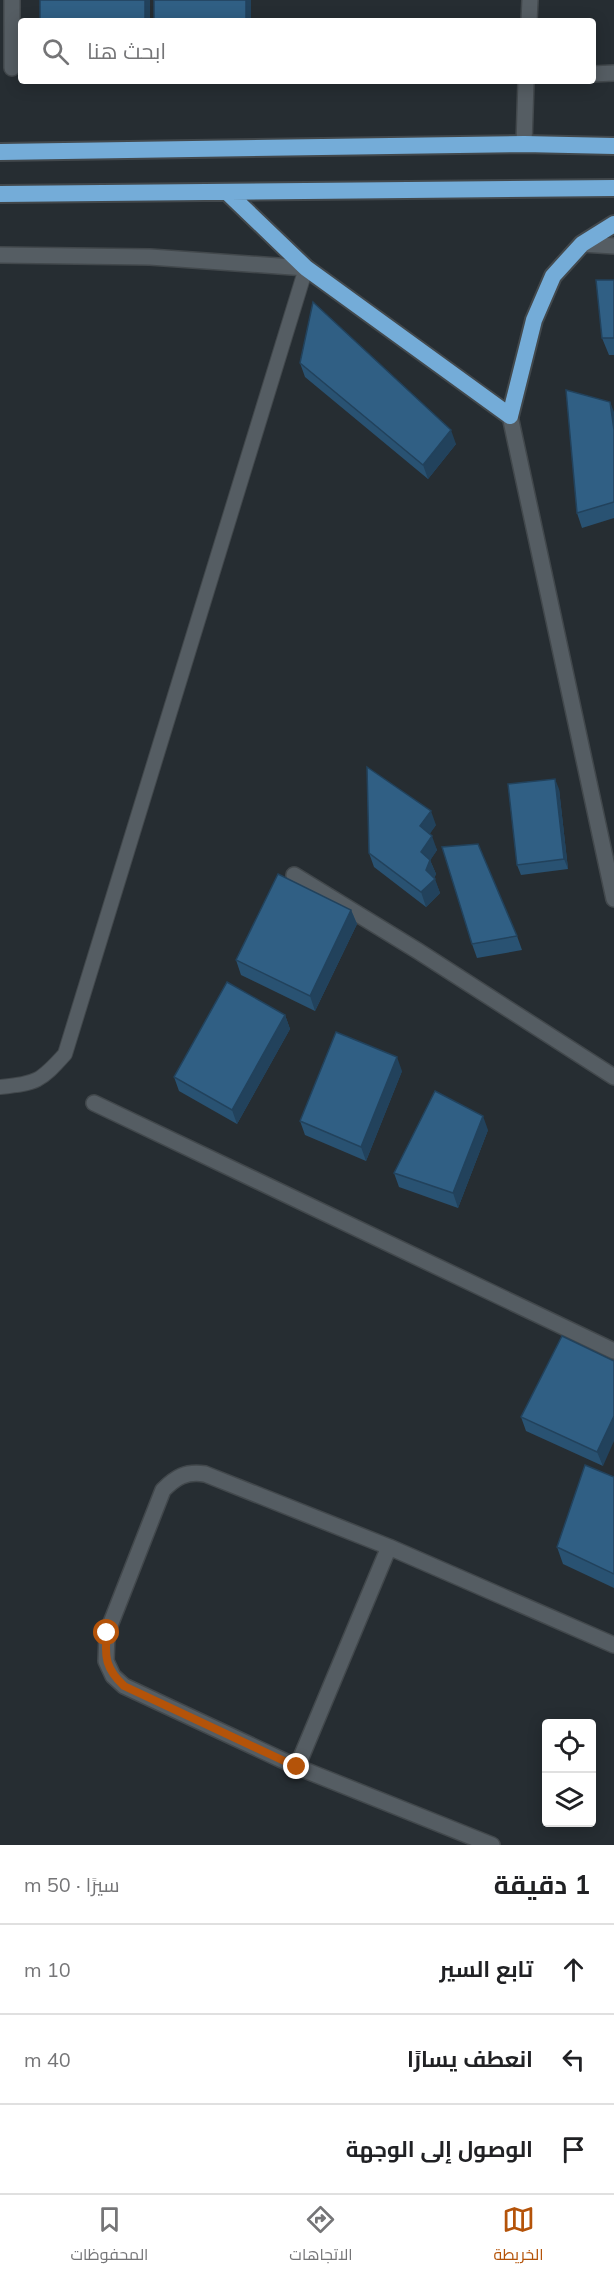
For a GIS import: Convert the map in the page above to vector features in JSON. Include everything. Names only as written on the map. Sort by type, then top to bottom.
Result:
[{"type":"highway","points":[[0,152],[524,144],[614,146]]},
{"type":"highway","points":[[0,194],[228,193],[528,187],[614,188]]},
{"type":"highway","points":[[228,193],[306,267],[510,416],[534,320],[553,276],[582,244],[614,224]]},
{"type":"street","points":[[11,68],[12,0]]},
{"type":"street","points":[[529,18],[530,0]]},
{"type":"street","points":[[596,74],[614,73]]},
{"type":"street","points":[[524,144],[526,84]]},
{"type":"street","points":[[582,244],[614,246]]},
{"type":"street","points":[[0,255],[150,257],[306,267]]},
{"type":"street","points":[[510,416],[614,899]]},
{"type":"street","points":[[294,876],[418,951],[614,1077]]},
{"type":"street","points":[[94,1103],[614,1351]]},
{"type":"street","points":[[492,1845],[297,1767],[124,1686],[113,1676],[106,1660],[107,1633],[163,1490],[177,1477],[186,1473],[205,1474],[389,1547],[614,1645]]},
{"type":"street","points":[[297,1767],[389,1547]]},
{"type":"lane","points":[[0,1087],[32,1083],[49,1072],[65,1054],[306,267]]},
{"type":"building","points":[[40,0],[145,0],[145,18],[40,18]]},
{"type":"building","points":[[154,0],[246,0],[246,18],[154,18]]},
{"type":"building","points":[[596,280],[614,280],[614,338],[602,338]]},
{"type":"building","points":[[313,302],[451,430],[423,465],[300,363]]},
{"type":"building","points":[[566,390],[610,402],[614,430],[614,502],[577,513]]},
{"type":"building","points":[[367,767],[431,811],[420,826],[432,836],[421,852],[430,860],[426,870],[435,879],[421,892],[369,853]]},
{"type":"building","points":[[555,779],[564,859],[517,865],[508,784]]},
{"type":"building","points":[[478,844],[517,936],[472,944],[442,847]]},
{"type":"building","points":[[278,874],[351,910],[310,996],[236,960]]},
{"type":"building","points":[[227,982],[285,1015],[232,1110],[174,1077]]},
{"type":"building","points":[[336,1032],[397,1057],[361,1147],[300,1121]]},
{"type":"building","points":[[435,1091],[483,1116],[453,1193],[394,1173]]},
{"type":"building","points":[[562,1336],[614,1361],[614,1416],[597,1452],[521,1417]]},
{"type":"building","points":[[585,1465],[614,1477],[614,1574],[557,1547]]},
{"type":"route","points":[[107,1633],[106,1660],[113,1676],[124,1686],[297,1767]]}]
